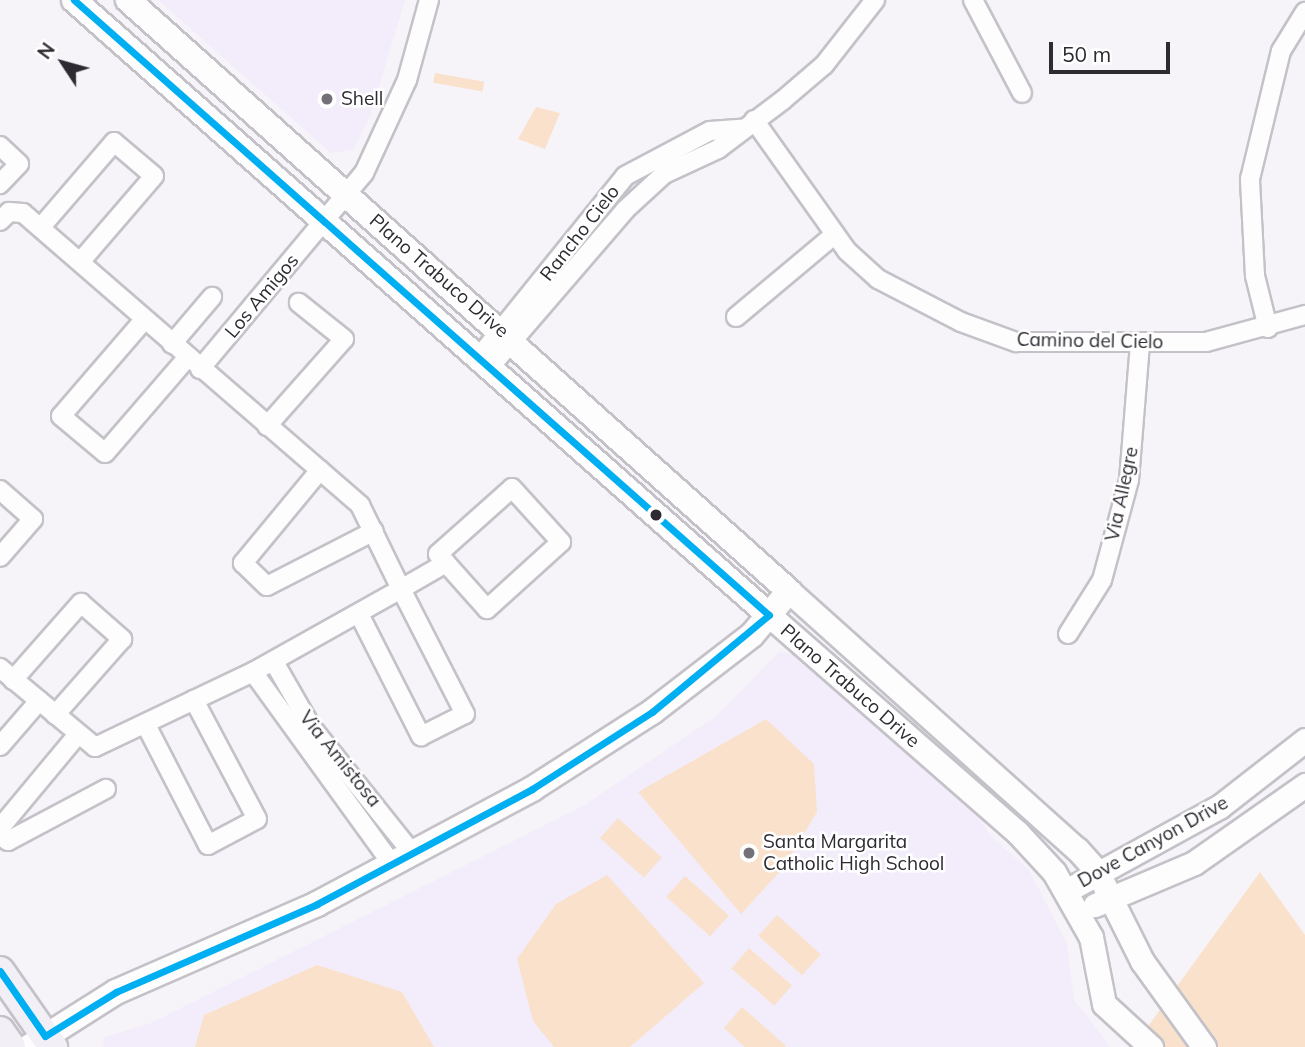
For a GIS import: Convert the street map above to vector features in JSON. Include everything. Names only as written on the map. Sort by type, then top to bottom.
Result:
[{"type":"main road","name":"Plano Trabuco Drive","points":[[74,0],[325,223],[486,361],[769,615]]},
{"type":"main road","name":"Plano Trabuco Drive","points":[[128,0],[507,336],[789,591]]},
{"type":"main road","points":[[0,971],[42,1043],[116,992],[402,859],[532,789],[652,712],[752,635],[789,591]]},
{"type":"main road","points":[[0,1031],[10,1047]]},
{"type":"street","name":"Los Amigos","points":[[194,363],[347,196],[385,135],[429,0]]},
{"type":"street","name":"Rancho Cielo","points":[[486,361],[625,210],[664,174],[718,149],[824,65],[875,0]]},
{"type":"street","points":[[973,0],[1021,93]]},
{"type":"street","points":[[1268,328],[1249,209],[1254,148],[1281,51],[1305,12]]},
{"type":"street","name":"Rancho Cielo","points":[[507,336],[608,192],[650,159],[710,131],[747,124]]},
{"type":"street","name":"Camino del Cielo","points":[[747,124],[833,236],[878,279],[983,330],[1016,342],[1206,342],[1268,328],[1305,315]]},
{"type":"street","points":[[41,228],[114,142],[154,176],[80,262]]},
{"type":"street","points":[[0,146],[19,164],[0,184]]},
{"type":"street","points":[[650,159],[664,174]]},
{"type":"street","points":[[608,192],[625,210]]},
{"type":"street","points":[[0,221],[13,211],[41,228],[360,505],[465,714],[421,737],[360,617]]},
{"type":"street","points":[[736,317],[833,236]]},
{"type":"street","points":[[172,344],[212,297]]},
{"type":"street","points":[[267,426],[344,339],[299,303]]},
{"type":"street","points":[[144,320],[61,416],[105,453],[194,363]]},
{"type":"street","name":"Via Allegre","points":[[1068,634],[1102,580],[1129,480],[1140,343]]},
{"type":"street","points":[[320,470],[243,563],[267,586],[374,531]]},
{"type":"street","points":[[512,488],[561,542],[487,608],[446,563],[438,554],[512,488]]},
{"type":"street","points":[[0,490],[33,519],[0,557]]},
{"type":"street","points":[[55,715],[122,639],[81,603],[7,674],[55,715],[95,747],[146,725],[360,617],[446,563]]},
{"type":"street","name":"Plano Trabuco Drive","points":[[789,591],[987,763],[1097,871],[1143,961],[1204,1047]]},
{"type":"street","name":"Plano Trabuco Drive","points":[[769,615],[1017,832],[1079,910],[1091,937],[1097,985],[1134,1047]]},
{"type":"street","name":"Via Amistosa","points":[[274,662],[312,728],[402,859]]},
{"type":"street","name":"Via Amistosa","points":[[253,672],[402,859]]},
{"type":"street","points":[[146,725],[208,845],[257,819],[194,700]]},
{"type":"street","points":[[0,746],[39,701]]},
{"type":"street","points":[[0,828],[78,734]]},
{"type":"street","name":"Dove Canyon Drive","points":[[1066,891],[1097,871],[1219,807],[1305,740]]},
{"type":"street","name":"Dove Canyon Drive","points":[[1079,910],[1110,901],[1194,863],[1305,785]]},
{"type":"street","points":[[0,835],[8,841],[106,789]]},
{"type":"street","points":[[1116,1017],[1151,1047]]},
{"type":"shaded area","points":[[158,0],[405,0],[370,116],[353,150],[331,153]]},
{"type":"shaded area","points":[[435,73],[484,82],[483,92],[433,83]]},
{"type":"shaded area","points":[[536,107],[560,113],[545,149],[518,139]]},
{"type":"shaded area","name":"Santa Margarita Catholic High School","points":[[779,652],[796,654],[973,808],[991,836],[1029,870],[1067,943],[1074,1000],[1111,1047],[103,1047],[105,1037],[151,1023],[583,806],[715,717]]},
{"type":"shaded area","points":[[766,719],[814,764],[817,812],[783,868],[741,914],[638,792]]},
{"type":"shaded area","points":[[618,818],[662,857],[644,878],[600,838]]},
{"type":"shaded area","points":[[1260,872],[1305,935],[1305,1047],[1133,1047]]},
{"type":"shaded area","points":[[607,875],[704,983],[630,1047],[554,1047],[533,1021],[517,959],[556,904]]},
{"type":"shaded area","points":[[685,876],[729,915],[710,936],[666,897]]},
{"type":"shaded area","points":[[777,915],[821,954],[802,975],[758,936]]},
{"type":"shaded area","points":[[749,948],[792,985],[774,1006],[731,968]]},
{"type":"shaded area","points":[[317,965],[402,992],[434,1047],[195,1047],[204,1015]]},
{"type":"shaded area","points":[[742,1007],[786,1046],[745,1047],[724,1028]]},
{"type":"transit line","points":[[74,0],[769,615]]},
{"type":"transit line","points":[[45,1036],[116,992],[317,904],[532,789],[652,712],[769,615]]},
{"type":"transit line","points":[[0,971],[45,1036]]},
{"type":"place","name":"Shell","points":[[327,99]]},
{"type":"place","name":"Santa Margarita Catholic High School","points":[[749,853]]}]
